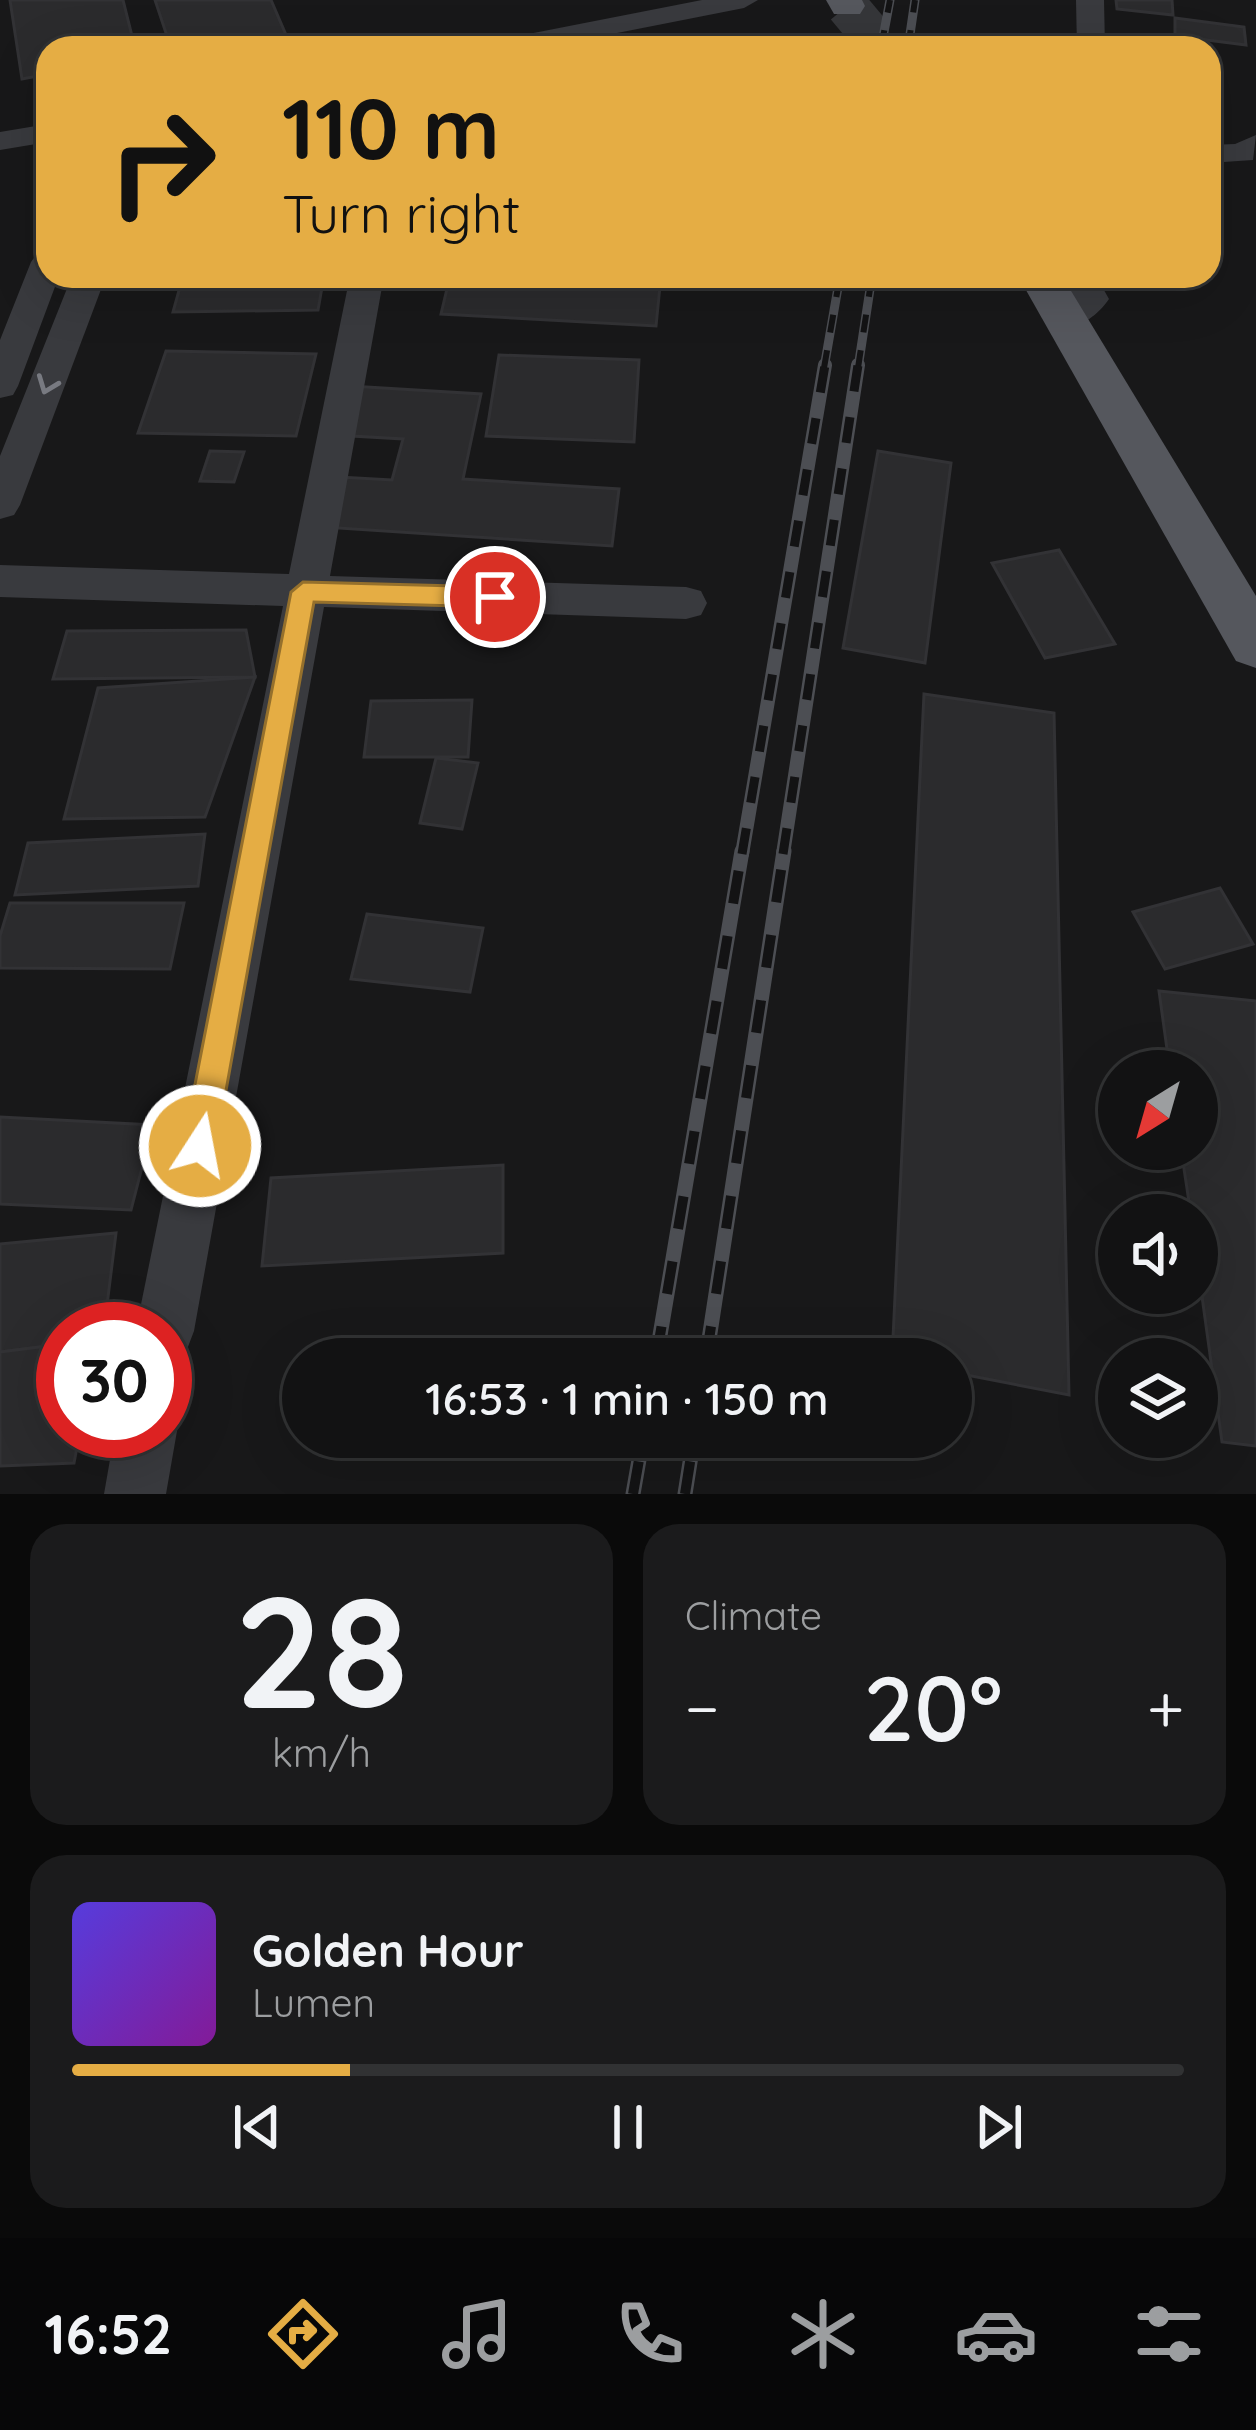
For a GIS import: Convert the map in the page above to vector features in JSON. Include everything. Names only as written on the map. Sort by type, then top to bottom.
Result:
[{"type":"main road","points":[[1062,290],[1248,615]]},
{"type":"street","points":[[560,36],[744,0]]},
{"type":"street","points":[[1090,0],[1091,36]]},
{"type":"street","points":[[0,141],[36,135]]},
{"type":"street","points":[[1221,154],[1252,153]]},
{"type":"street","points":[[0,386],[38,288]]},
{"type":"street","points":[[0,505],[84,288]]},
{"type":"street","points":[[170,1302],[365,288]]},
{"type":"street","points":[[0,580],[686,603]]},
{"type":"street","points":[[135,1494],[141,1458]]},
{"type":"building","points":[[10,0],[123,0],[132,36],[36,36],[36,76],[22,79]]},
{"type":"building","points":[[155,0],[271,0],[286,36],[167,36]]},
{"type":"building","points":[[1116,0],[1172,0],[1173,15],[1117,9]]},
{"type":"building","points":[[1175,18],[1244,27],[1246,45],[1221,42],[1221,36],[1175,36]]},
{"type":"building","points":[[180,288],[322,288],[318,310],[173,312]]},
{"type":"building","points":[[447,288],[660,288],[656,326],[441,314]]},
{"type":"building","points":[[166,351],[316,354],[296,436],[138,433]]},
{"type":"building","points":[[499,355],[639,360],[634,442],[486,436]]},
{"type":"building","points":[[350,386],[481,394],[463,479],[619,489],[612,546],[307,526],[322,476],[392,480],[403,439],[335,435]]},
{"type":"building","points":[[210,451],[244,452],[234,482],[200,481]]},
{"type":"building","points":[[878,451],[951,463],[925,663],[843,648]]},
{"type":"building","points":[[1059,550],[1115,644],[1045,658],[992,563]]},
{"type":"building","points":[[246,630],[255,677],[53,679],[67,631]]},
{"type":"building","points":[[255,677],[205,817],[64,819],[98,688]]},
{"type":"building","points":[[924,694],[1054,713],[1069,1395],[972,1376],[972,1338],[893,1338]]},
{"type":"building","points":[[472,700],[468,757],[364,757],[371,701]]},
{"type":"building","points":[[436,758],[478,763],[462,829],[420,823]]},
{"type":"building","points":[[205,834],[198,886],[15,895],[28,843]]},
{"type":"building","points":[[1220,888],[1253,944],[1165,969],[1133,912]]},
{"type":"building","points":[[10,903],[184,903],[170,969],[0,968],[0,936]]},
{"type":"building","points":[[367,914],[483,928],[470,992],[351,979]]},
{"type":"building","points":[[1159,991],[1256,1001],[1256,1446],[1222,1442],[1218,1338],[1208,1338],[1204,1314],[1218,1314],[1218,1194],[1188,1194],[1184,1170],[1218,1170],[1218,1050],[1167,1050]]},
{"type":"building","points":[[0,1117],[153,1125],[131,1210],[0,1204]]},
{"type":"building","points":[[503,1165],[503,1253],[262,1266],[271,1178]]},
{"type":"building","points":[[116,1233],[107,1302],[36,1302],[36,1347],[0,1352],[0,1244]]},
{"type":"building","points":[[36,1347],[36,1458],[75,1458],[74,1463],[0,1466],[0,1352]]},
{"type":"tunnel","points":[[847,6],[872,36]]},
{"type":"railway","points":[[883,36],[890,0]]},
{"type":"railway","points":[[910,36],[915,0]]},
{"type":"railway","points":[[824,368],[838,288]]},
{"type":"railway","points":[[858,368],[870,288]]},
{"type":"railway","points":[[742,854],[825,365]]},
{"type":"railway","points":[[783,854],[858,365]]},
{"type":"railway","points":[[660,1338],[742,851]]},
{"type":"railway","points":[[709,1338],[784,851]]},
{"type":"railway","points":[[633,1494],[639,1458]]},
{"type":"railway","points":[[685,1494],[691,1458]]},
{"type":"route","points":[[200,1146],[303,592],[495,597]]}]
